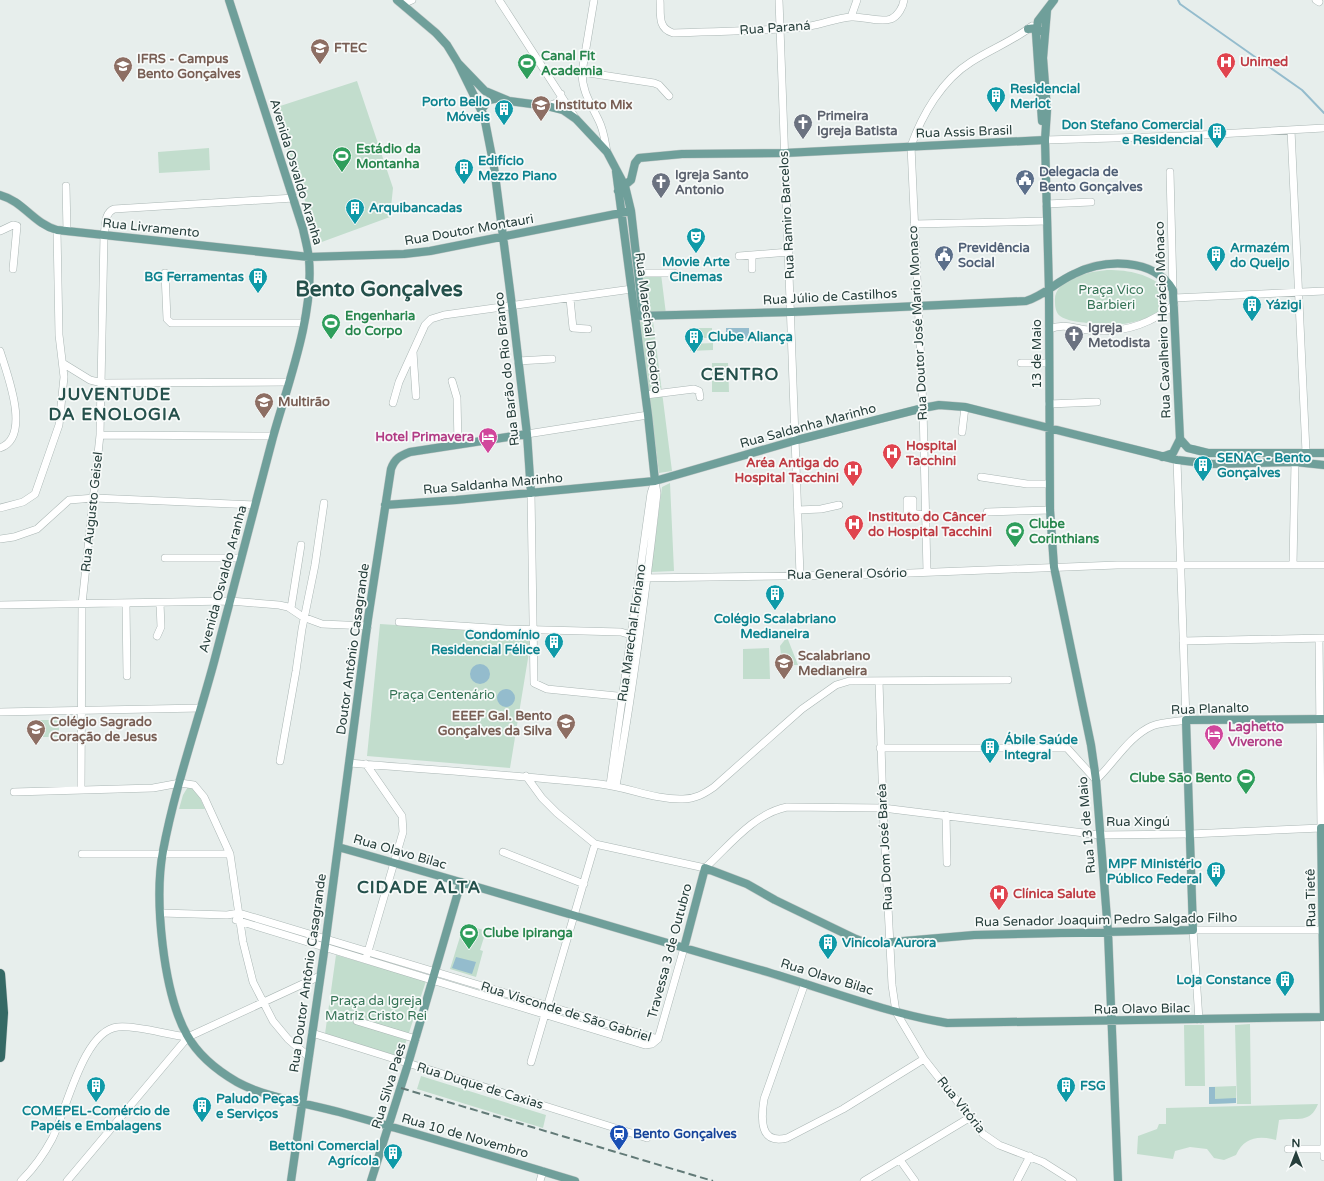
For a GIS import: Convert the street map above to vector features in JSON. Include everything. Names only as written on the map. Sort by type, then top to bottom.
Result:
[{"type":"highway","points":[[0,974],[3,1013],[0,1057]]},
{"type":"main road","name":"Avenida Osvaldo Aranha","points":[[229,0],[294,198],[309,257],[309,293],[304,323],[180,783],[163,854],[161,912],[163,949],[175,1008],[188,1037],[209,1063],[238,1083],[261,1092],[302,1102]]},
{"type":"main road","points":[[1028,29],[1038,24],[1054,0]]},
{"type":"main road","points":[[399,2],[436,33],[447,45],[458,63]]},
{"type":"main road","name":"13 de Maio","points":[[1047,10],[1043,58],[1047,110],[1046,204],[1049,290],[1049,484],[1054,567]]},
{"type":"main road","points":[[1038,24],[1043,58]]},
{"type":"main road","name":"13 de Maio","points":[[1038,24],[1038,76],[1046,140]]},
{"type":"main road","name":"Rua Marechal Deodoro","points":[[458,63],[482,88],[499,98],[520,104],[547,106],[563,110],[576,119],[607,152],[625,186],[631,211],[638,273],[639,316],[655,481]]},
{"type":"main road","name":"Rua Barão do Rio Branco","points":[[458,63],[481,110],[490,142],[505,237],[527,434],[531,493]]},
{"type":"main road","points":[[481,110],[489,100],[499,98]]},
{"type":"main road","name":"Rua Assis Brasil","points":[[625,186],[633,178],[635,163],[639,158],[682,154],[785,154],[911,146],[1046,140]]},
{"type":"main road","name":"Rua Marechal Deodoro","points":[[616,168],[632,289],[639,316]]},
{"type":"main road","points":[[618,191],[625,186]]},
{"type":"main road","name":"Rua Livramento","points":[[0,196],[14,200],[46,226],[57,230],[309,257]]},
{"type":"main road","name":"Rua Doutor Montauri","points":[[309,257],[417,253],[505,237],[631,211]]},
{"type":"main road","name":"Rua Júlio de Castilhos","points":[[1026,301],[1038,297],[1065,278],[1080,271],[1100,265],[1125,264],[1136,265],[1153,271],[1169,282],[1174,297]]},
{"type":"main road","name":"Rua Cavalheiro Horácio Mônaco","points":[[1174,297],[1180,438]]},
{"type":"main road","name":"Rua Júlio de Castilhos","points":[[639,316],[792,312],[1026,301],[1042,303],[1048,310]]},
{"type":"main road","name":"Rua Saldanha Marinho","points":[[386,505],[655,481],[797,440],[939,405],[965,407],[1177,460],[1234,464],[1295,462],[1324,465]]},
{"type":"main road","points":[[458,444],[527,434]]},
{"type":"main road","points":[[1161,457],[1173,453],[1180,438],[1188,448],[1208,453],[1324,453]]},
{"type":"main road","name":"Doutor Antônio Casagrande","points":[[338,847],[391,469],[399,456],[410,452],[458,444]]},
{"type":"main road","name":"Rua 13 de Maio","points":[[1054,567],[1091,745],[1096,780],[1108,932],[1118,1181]]},
{"type":"main road","name":"Rua Planalto","points":[[1186,720],[1322,719]]},
{"type":"main road","points":[[1186,720],[1193,930]]},
{"type":"main road","name":"Rua Tietê","points":[[1323,828],[1324,1017]]},
{"type":"main road","name":"Rua Olavo Bilac","points":[[338,847],[806,983],[896,1012],[947,1023],[1111,1022],[1324,1017]]},
{"type":"main road","name":"Rua Doutor Antônio Casagrande","points":[[291,1181],[338,847]]},
{"type":"main road","name":"Rua Senador Joaquim Pedro Salgado Filho","points":[[705,868],[747,884],[775,900],[869,944],[974,935],[1193,930]]},
{"type":"main road","name":"Travessa 3 de Outubro","points":[[684,948],[705,868]]},
{"type":"main road","name":"Rua Silva Paes","points":[[371,1181],[416,1039],[461,882]]},
{"type":"main road","name":"Rua 10 de Novembro","points":[[302,1102],[575,1181]]},
{"type":"street","points":[[399,2],[412,0]]},
{"type":"street","points":[[499,0],[576,119]]},
{"type":"street","points":[[594,0],[582,72],[583,89],[602,128],[607,152]]},
{"type":"street","name":"Rua Paraná","points":[[660,0],[662,26],[665,30],[673,33],[780,29],[811,26],[851,17],[890,19],[901,9],[904,0]]},
{"type":"street","name":"Rua Ramiro Barcelos","points":[[779,0],[797,440],[800,574]]},
{"type":"street","points":[[851,17],[857,0]]},
{"type":"street","points":[[911,146],[920,121],[941,91],[956,74],[969,63],[1028,29]]},
{"type":"street","points":[[582,72],[654,83],[669,96]]},
{"type":"street","points":[[547,106],[558,102],[561,99],[561,94]]},
{"type":"street","name":"Rua Assis Brasil","points":[[1046,140],[1182,136],[1324,128]]},
{"type":"street","points":[[1291,130],[1306,452]]},
{"type":"street","name":"Rua Doutor José Mario Monaco","points":[[911,146],[917,305],[923,408],[927,572]]},
{"type":"street","name":"Rua Cavalheiro Horácio Mônaco","points":[[1170,172],[1174,297]]},
{"type":"street","points":[[66,186],[67,231]]},
{"type":"street","name":"Rua Augusto Geisel","points":[[81,790],[82,604],[95,498],[100,435],[104,235],[107,215],[109,211],[114,209],[294,198]]},
{"type":"street","points":[[1046,204],[1091,202]]},
{"type":"street","points":[[914,224],[1047,221]]},
{"type":"street","points":[[0,231],[13,225],[17,226],[13,269]]},
{"type":"street","points":[[0,508],[29,500],[37,490],[59,425],[63,405],[64,364],[59,334],[57,230]]},
{"type":"street","points":[[738,256],[789,252]]},
{"type":"street","points":[[752,255],[752,269]]},
{"type":"street","points":[[165,273],[167,319],[171,323],[304,323]]},
{"type":"street","points":[[638,273],[674,273]]},
{"type":"street","points":[[393,403],[399,382],[425,325],[431,319],[444,315],[570,299],[632,289]]},
{"type":"street","points":[[1049,329],[1062,325],[1093,330],[1128,328],[1152,320],[1174,297],[1324,291]]},
{"type":"street","points":[[570,299],[573,328],[588,329]]},
{"type":"street","points":[[0,351],[12,393],[15,417],[14,431],[11,441],[0,448]]},
{"type":"street","points":[[413,352],[416,396]]},
{"type":"street","points":[[518,361],[552,359]]},
{"type":"street","points":[[1021,363],[1049,363]]},
{"type":"street","points":[[64,364],[90,380],[102,383],[288,382]]},
{"type":"street","points":[[452,381],[457,398],[458,444]]},
{"type":"street","points":[[646,395],[694,389],[699,391],[700,397]]},
{"type":"street","points":[[1049,404],[1098,402]]},
{"type":"street","points":[[962,432],[965,407]]},
{"type":"street","points":[[527,434],[648,415]]},
{"type":"street","points":[[100,435],[273,436]]},
{"type":"street","points":[[1177,460],[1186,720]]},
{"type":"street","points":[[1293,565],[1295,462]]},
{"type":"street","points":[[981,477],[1019,483],[1049,484]]},
{"type":"street","name":"Rua Marechal Floriano","points":[[613,786],[631,635],[643,578],[657,490],[655,481]]},
{"type":"street","name":"Rua Marechal Floriano","points":[[613,786],[631,697],[638,651],[651,493],[655,481]]},
{"type":"street","name":"Rua Barão do Rio Branco","points":[[531,493],[534,630],[533,679],[537,686],[547,689],[623,697]]},
{"type":"street","points":[[0,539],[14,537],[37,529],[69,500],[95,498],[255,505]]},
{"type":"street","points":[[280,761],[304,617],[315,565],[324,503]]},
{"type":"street","points":[[798,510],[821,509],[839,505]]},
{"type":"street","points":[[987,512],[1050,510]]},
{"type":"street","points":[[913,515],[926,515]]},
{"type":"street","points":[[291,608],[301,545]]},
{"type":"street","points":[[165,558],[241,558]]},
{"type":"street","name":"Rua General Osório","points":[[643,578],[927,572],[1054,567],[1324,565]]},
{"type":"street","points":[[0,605],[230,601],[279,604],[291,608],[304,617],[322,624],[368,626]]},
{"type":"street","points":[[157,636],[161,627],[160,603]]},
{"type":"street","points":[[126,604],[127,676]]},
{"type":"street","points":[[399,622],[534,630],[621,632],[631,635],[638,651]]},
{"type":"street","points":[[1183,641],[1322,638]]},
{"type":"street","name":"Rua Tietê","points":[[1322,638],[1323,828]]},
{"type":"street","points":[[349,763],[526,776],[613,786],[667,799],[685,799],[702,795],[728,775],[802,709],[836,685],[849,681],[1008,680]]},
{"type":"street","name":"Rua Dom José Baréa","points":[[879,681],[880,748],[892,986],[896,1012]]},
{"type":"street","points":[[623,697],[631,697]]},
{"type":"street","points":[[0,712],[81,712],[201,708]]},
{"type":"street","name":"Rua Planalto","points":[[1096,780],[1140,734],[1152,726],[1166,722],[1186,720]]},
{"type":"street","points":[[880,748],[1067,748],[1096,780]]},
{"type":"street","points":[[366,764],[402,816],[403,832],[367,955]]},
{"type":"street","points":[[526,776],[542,798],[557,813],[595,844],[705,868]]},
{"type":"street","points":[[14,792],[153,788],[180,783],[194,785],[204,797],[230,854],[239,921],[248,966],[253,982],[273,1021],[288,1039],[309,1057]]},
{"type":"street","name":"Rua Xingú","points":[[705,868],[760,818],[773,810],[787,807],[883,808],[1100,835],[1190,834],[1323,828]]},
{"type":"street","points":[[946,815],[947,863]]},
{"type":"street","points":[[531,1062],[545,1010],[595,844]]},
{"type":"street","points":[[503,852],[584,884]]},
{"type":"street","points":[[82,854],[230,854]]},
{"type":"street","points":[[161,912],[227,915],[239,913]]},
{"type":"street","name":"Rua Visconde de São Gabriel","points":[[239,913],[326,938],[367,955],[545,1010],[645,1045],[652,1044],[658,1039]]},
{"type":"street","name":"Rua Visconde de São Gabriel","points":[[227,915],[239,921],[325,947],[367,955]]},
{"type":"street","points":[[1193,930],[1199,1020]]},
{"type":"street","name":"Rua Senador Joaquim Pedro Salgado Filho","points":[[1193,930],[1324,930]]},
{"type":"street","name":"Travessa 3 de Outubro","points":[[658,1039],[684,948]]},
{"type":"street","points":[[67,1181],[188,1037],[320,976]]},
{"type":"street","points":[[806,983],[764,1099],[762,1116],[763,1130],[771,1138],[778,1140],[787,1138],[843,1109],[924,1059]]},
{"type":"street","name":"Rua Visconde de São Gabriel","points":[[545,1010],[620,1028],[658,1039]]},
{"type":"street","name":"Rua Vitória","points":[[896,1012],[924,1059],[969,1118],[991,1140],[1030,1156],[1054,1168],[1073,1181]]},
{"type":"street","name":"Rua Tietê","points":[[1324,1017],[1324,1157]]},
{"type":"street","points":[[357,1020],[416,1039]]},
{"type":"street","points":[[21,1181],[39,1160],[52,1139],[83,1061],[91,1046],[102,1033],[109,1029],[125,1027],[188,1037]]},
{"type":"street","points":[[618,1036],[620,1028]]},
{"type":"street","name":"Rua Duque de Caxias","points":[[312,1033],[648,1138]]},
{"type":"street","points":[[864,1181],[969,1118]]},
{"type":"street","points":[[1288,1149],[1324,1149]]},
{"type":"street","points":[[1017,1181],[1030,1156]]},
{"type":"street","points":[[900,1160],[915,1181]]},
{"type":"street","points":[[540,1181],[543,1171]]},
{"type":"green space","name":"Estádio da Montanha","points":[[357,81],[393,188],[390,217],[319,243],[274,108]]},
{"type":"green space","points":[[209,148],[210,170],[159,173],[158,152]]},
{"type":"green space","name":"Praça Vico Barbieri","points":[[1107,270],[1132,272],[1146,276],[1167,289],[1167,304],[1150,316],[1130,323],[1108,325],[1077,322],[1063,318],[1059,315],[1056,310],[1055,302],[1056,294],[1060,287],[1066,282],[1082,275]]},
{"type":"green space","points":[[641,274],[661,274],[666,314],[645,314]]},
{"type":"green space","points":[[653,321],[672,471],[659,473],[639,322]]},
{"type":"green space","points":[[689,328],[712,328],[712,338],[690,338]]},
{"type":"green space","points":[[713,343],[713,350],[690,351],[690,344]]},
{"type":"green space","points":[[712,363],[728,363],[729,392],[712,392]]},
{"type":"green space","points":[[670,483],[674,571],[651,572],[662,487]]},
{"type":"green space","name":"Praça Centenário","points":[[380,624],[532,634],[510,768],[367,756]]},
{"type":"green space","points":[[787,637],[798,665],[782,665],[780,646]]},
{"type":"green space","points":[[769,648],[770,679],[743,679],[743,649]]},
{"type":"green space","points":[[34,720],[59,720],[59,737],[34,737]]},
{"type":"green space","points":[[189,785],[199,796],[205,809],[179,809],[183,795]]},
{"type":"green space","name":"Clube Ipiranga","points":[[464,924],[486,931],[480,950],[483,951],[476,977],[450,969]]},
{"type":"green space","name":"Praça da Igreja Matriz Cristo Rei","points":[[336,955],[426,981],[401,1057],[325,1034]]},
{"type":"green space","points":[[1250,1024],[1251,1104],[1237,1104],[1235,1025]]},
{"type":"green space","points":[[1184,1025],[1204,1025],[1205,1086],[1185,1086]]},
{"type":"green space","points":[[421,1076],[546,1115],[543,1128],[417,1089]]},
{"type":"green space","points":[[1236,1086],[1236,1103],[1209,1104],[1209,1087]]},
{"type":"green space","points":[[1318,1104],[1311,1115],[1307,1117],[1279,1120],[1276,1140],[1270,1138],[1253,1139],[1243,1144],[1236,1155],[1224,1160],[1214,1158],[1207,1149],[1190,1147],[1175,1151],[1173,1159],[1137,1154],[1138,1136],[1157,1129],[1159,1124],[1166,1124],[1166,1108]]},
{"type":"water","points":[[726,328],[749,328],[749,339],[726,339]]},
{"type":"water","points":[[480,664],[487,667],[490,674],[487,681],[480,684],[473,681],[470,674],[473,667]]},
{"type":"water","points":[[506,689],[512,692],[515,698],[512,704],[506,707],[500,704],[497,698],[500,692]]},
{"type":"water","points":[[456,957],[476,962],[472,974],[452,968]]},
{"type":"water","points":[[1209,1087],[1215,1087],[1215,1099],[1236,1098],[1236,1103],[1209,1104]]},
{"type":"waterway","points":[[1178,0],[1180,4],[1302,90],[1324,113]]},
{"type":"railway","points":[[401,1088],[713,1181]]},
{"type":"place","name":"FTEC","points":[[320,65]]},
{"type":"place","name":"Unimed","points":[[1226,79]]},
{"type":"place","name":"Canal Fit Academia","points":[[527,80]]},
{"type":"place","name":"IFRS - Campus Bento Gonçalves","points":[[123,83]]},
{"type":"place","name":"Residencial Merlot","points":[[996,113]]},
{"type":"place","name":"Instituto Mix","points":[[541,122]]},
{"type":"place","name":"Porto Bello Móveis","points":[[504,126]]},
{"type":"place","name":"Primeira Igreja Batista","points":[[803,140]]},
{"type":"place","name":"Don Stefano Comercial e Residencial","points":[[1217,149]]},
{"type":"place","name":"Estádio da Montanha","points":[[342,173]]},
{"type":"place","name":"Edifício Mezzo Piano","points":[[464,185]]},
{"type":"place","name":"Delegacia de Bento Gonçalves","points":[[1025,196]]},
{"type":"place","name":"Igreja Santo Antonio","points":[[661,199]]},
{"type":"place","name":"Arquibancadas","points":[[355,225]]},
{"type":"place","name":"Movie Arte Cinemas","points":[[696,254]]},
{"type":"place","name":"Previdência Social","points":[[944,272]]},
{"type":"place","name":"Armazém do Queijo","points":[[1216,272]]},
{"type":"place","name":"BG Ferramentas","points":[[258,294]]},
{"type":"place","name":"Yázigi","points":[[1252,322]]},
{"type":"place","name":"Engenharia do Corpo","points":[[331,340]]},
{"type":"place","name":"Igreja Metodista","points":[[1074,352]]},
{"type":"place","name":"Clube Aliança","points":[[694,354]]},
{"type":"place","name":"Multirão","points":[[264,419]]},
{"type":"place","name":"Hotel Primavera","points":[[488,454]]},
{"type":"place","name":"Hospital Tacchini","points":[[892,470]]},
{"type":"place","name":"SENAC - Bento Gonçalves","points":[[1203,482]]},
{"type":"place","name":"Aréa Antiga do Hospital Tacchini","points":[[853,487]]},
{"type":"place","name":"Instituto do Câncer do Hospital Tacchini","points":[[854,541]]},
{"type":"place","name":"Clube Corinthians","points":[[1015,548]]},
{"type":"place","name":"Colégio Scalabriano Medianeira","points":[[775,611]]},
{"type":"place","name":"Condomínio Residencial Félice","points":[[554,659]]},
{"type":"place","name":"Scalabriano Medianeira","points":[[784,680]]},
{"type":"place","name":"EEEF Gal. Bento Gonçalves da Silva","points":[[566,740]]},
{"type":"place","name":"Colégio Sagrado Coração de Jesus","points":[[36,746]]},
{"type":"place","name":"Laghetto Viverone","points":[[1214,751]]},
{"type":"place","name":"Ábile Saúde Integral","points":[[990,764]]},
{"type":"place","name":"Clube São Bento","points":[[1246,795]]},
{"type":"place","name":"MPF Ministério Público Federal","points":[[1216,888]]},
{"type":"place","name":"Clínica Salute","points":[[999,911]]},
{"type":"place","name":"Clube Ipiranga","points":[[469,950]]},
{"type":"place","name":"Vinícola Aurora","points":[[828,960]]},
{"type":"place","name":"Loja Constance","points":[[1285,997]]},
{"type":"place","name":"COMEPEL-Comércio de Papéis e Embalagens","points":[[96,1103]]},
{"type":"place","name":"FSG","points":[[1066,1103]]},
{"type":"place","name":"Paludo Peças e Serviços","points":[[202,1123]]},
{"type":"place","name":"Bento Gonçalves","points":[[619,1151]]},
{"type":"place","name":"Bettoni Comercial Agrícola","points":[[393,1170]]},
{"type":"district","name":"Bento Gonçalves","points":[[379,289]]},
{"type":"district","name":"CENTRO","points":[[740,374]]},
{"type":"district","name":"JUVENTUDE DA ENOLOGIA","points":[[115,404]]},
{"type":"district","name":"CIDADE ALTA","points":[[419,887]]}]
